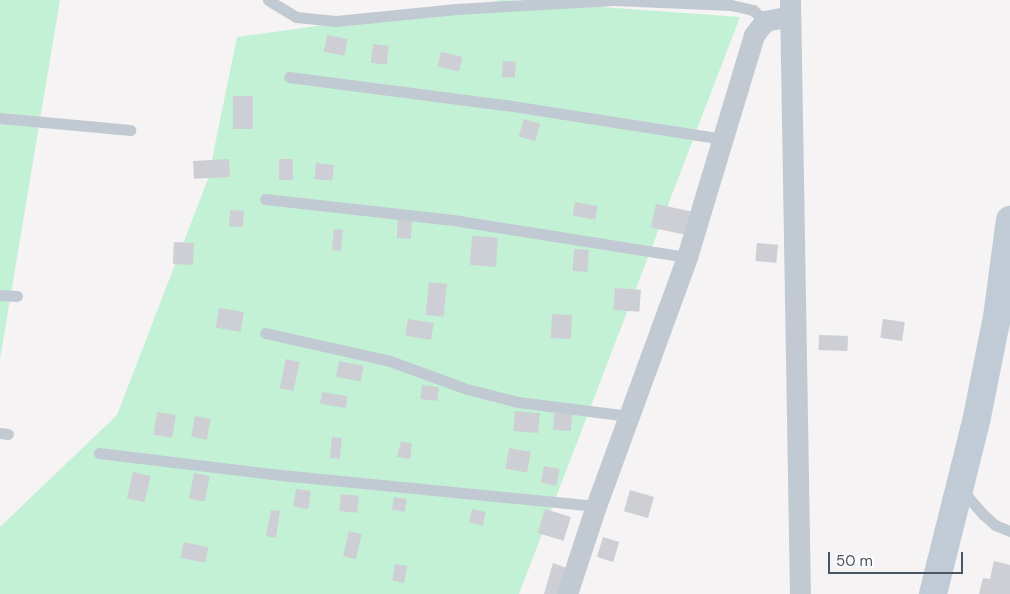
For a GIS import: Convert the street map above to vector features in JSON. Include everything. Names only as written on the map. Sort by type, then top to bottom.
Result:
[{"type":"street","points":[[567,594],[596,506],[687,257],[754,35],[765,21],[790,8],[800,594]]},
{"type":"street","points":[[932,594],[960,488],[997,317],[1010,220]]},
{"type":"lane","points":[[268,0],[279,10],[296,17],[336,21],[456,9],[614,0],[731,5],[753,10],[765,21]]},
{"type":"lane","points":[[289,77],[506,105],[723,140]]},
{"type":"lane","points":[[0,118],[130,130]]},
{"type":"lane","points":[[265,199],[453,220],[687,257]]},
{"type":"lane","points":[[0,294],[17,296]]},
{"type":"lane","points":[[265,333],[382,359],[467,389],[518,402],[629,416]]},
{"type":"lane","points":[[99,453],[281,475],[596,506]]},
{"type":"lane","points":[[960,488],[995,525],[1010,531]]},
{"type":"green space","points":[[0,0],[60,0],[0,359]]},
{"type":"green space","points":[[503,0],[740,17],[519,594],[0,594],[0,527],[117,415],[208,179],[237,37]]},
{"type":"building","points":[[327,35],[348,39],[344,56],[324,52]]},
{"type":"building","points":[[373,44],[389,46],[387,65],[371,63]]},
{"type":"building","points":[[441,52],[462,57],[459,72],[438,67]]},
{"type":"building","points":[[503,61],[516,62],[515,78],[502,77]]},
{"type":"building","points":[[233,96],[253,96],[253,129],[233,129]]},
{"type":"building","points":[[524,119],[540,124],[535,141],[519,136]]},
{"type":"building","points":[[229,159],[230,177],[194,179],[193,161]]},
{"type":"building","points":[[279,159],[293,159],[293,180],[279,180]]},
{"type":"building","points":[[316,163],[334,165],[332,181],[314,179]]},
{"type":"building","points":[[575,202],[598,206],[595,220],[573,216]]},
{"type":"building","points":[[656,204],[690,211],[685,235],[651,227]]},
{"type":"building","points":[[230,210],[244,211],[243,227],[229,226]]},
{"type":"building","points":[[398,219],[412,220],[411,239],[397,238]]},
{"type":"building","points":[[334,229],[343,230],[341,251],[332,250]]},
{"type":"building","points":[[472,236],[498,238],[496,267],[470,265]]},
{"type":"building","points":[[174,242],[194,243],[193,265],[173,264]]},
{"type":"building","points":[[757,243],[778,245],[776,263],[755,261]]},
{"type":"building","points":[[574,249],[589,250],[587,272],[572,271]]},
{"type":"building","points":[[429,282],[447,284],[443,317],[426,315]]},
{"type":"building","points":[[615,288],[641,290],[639,312],[613,310]]},
{"type":"building","points":[[219,308],[244,312],[241,332],[216,328]]},
{"type":"building","points":[[552,314],[572,315],[571,339],[551,338]]},
{"type":"building","points":[[408,319],[434,323],[431,340],[405,336]]},
{"type":"building","points":[[883,319],[905,322],[902,341],[880,338]]},
{"type":"building","points":[[819,335],[848,336],[847,351],[818,350]]},
{"type":"building","points":[[286,359],[300,362],[293,391],[280,388]]},
{"type":"building","points":[[339,361],[364,366],[360,381],[336,377]]},
{"type":"building","points":[[422,385],[439,387],[437,401],[420,399]]},
{"type":"building","points":[[322,392],[348,396],[346,408],[320,404]]},
{"type":"building","points":[[515,411],[540,413],[538,433],[513,431]]},
{"type":"building","points":[[157,412],[176,415],[172,438],[153,435]]},
{"type":"building","points":[[554,413],[572,414],[571,431],[553,430]]},
{"type":"building","points":[[195,416],[211,419],[207,440],[191,437]]},
{"type":"building","points":[[332,437],[342,438],[340,459],[330,458]]},
{"type":"building","points":[[401,441],[412,444],[410,459],[397,457]]},
{"type":"building","points":[[509,448],[531,452],[527,473],[505,469]]},
{"type":"building","points":[[544,466],[560,469],[556,486],[541,483]]},
{"type":"building","points":[[133,472],[151,476],[144,502],[127,498]]},
{"type":"building","points":[[194,473],[210,476],[205,502],[189,499]]},
{"type":"building","points":[[296,489],[311,491],[308,509],[293,507]]},
{"type":"building","points":[[630,490],[654,497],[648,518],[624,511]]},
{"type":"building","points":[[341,494],[359,496],[357,513],[339,511]]},
{"type":"building","points":[[394,497],[407,499],[405,512],[392,510]]},
{"type":"building","points":[[472,509],[486,512],[483,526],[469,523]]},
{"type":"building","points":[[545,509],[571,517],[564,541],[538,533]]},
{"type":"building","points":[[271,510],[280,511],[276,538],[266,536]]},
{"type":"building","points":[[349,531],[362,534],[356,559],[343,556]]},
{"type":"building","points":[[603,537],[619,542],[613,562],[597,557]]},
{"type":"building","points":[[184,542],[208,547],[205,563],[181,558]]},
{"type":"building","points":[[994,561],[1010,565],[1010,594],[979,594],[983,578],[990,579]]},
{"type":"building","points":[[553,563],[567,568],[559,594],[544,594]]},
{"type":"building","points":[[395,564],[407,566],[404,583],[392,581]]}]
